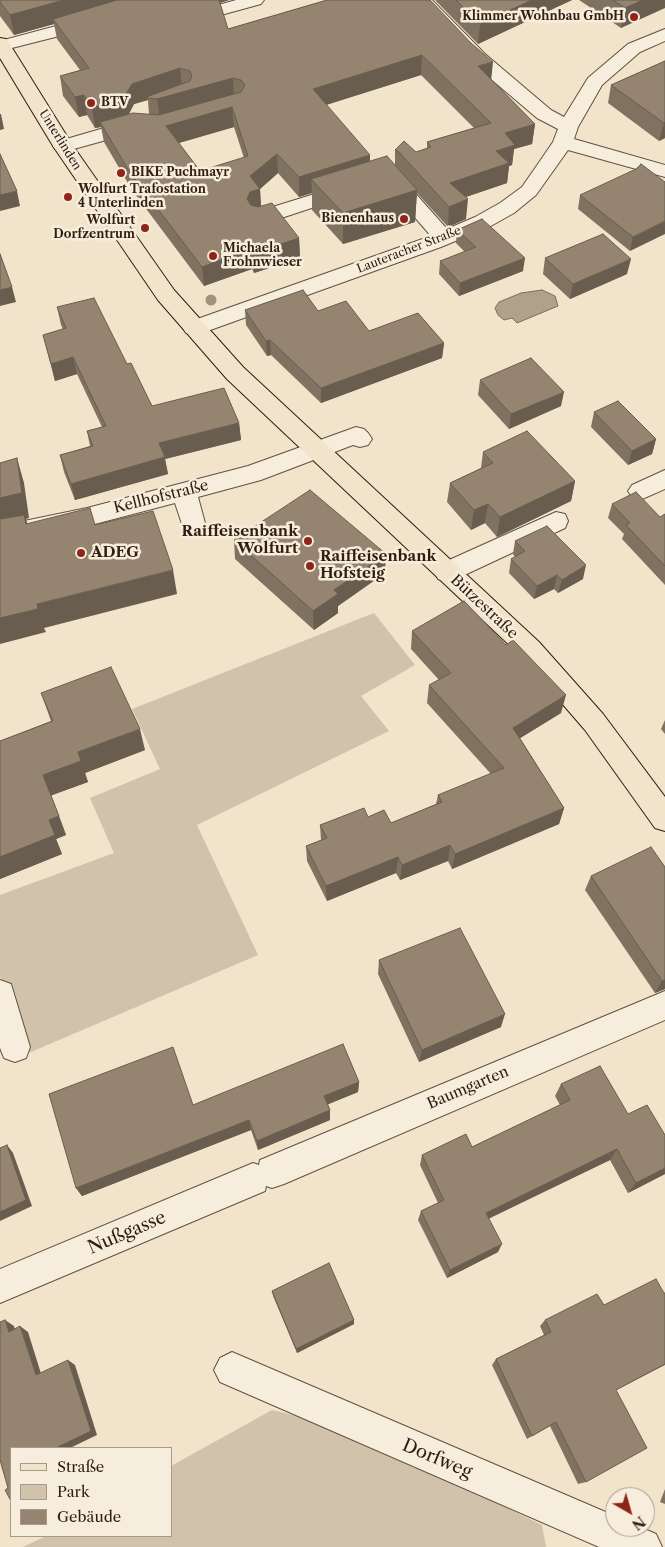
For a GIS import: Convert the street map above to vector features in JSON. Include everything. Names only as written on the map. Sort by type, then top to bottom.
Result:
[{"type":"main road","name":"Unterlinden","points":[[1,44],[63,146],[138,257],[176,307]]},
{"type":"main road","name":"Bützestraße","points":[[176,307],[235,373],[530,649],[594,722],[665,819]]},
{"type":"street","points":[[1,44],[77,26],[161,0]]},
{"type":"street","points":[[210,13],[255,0]]},
{"type":"street","points":[[422,0],[478,58],[565,134],[665,171]]},
{"type":"street","name":"Lauteracher Straße","points":[[194,328],[444,238],[499,213],[529,191],[565,134],[608,58],[665,34]]},
{"type":"street","points":[[63,146],[138,117],[161,127]]},
{"type":"street","points":[[260,218],[390,177],[444,238]]},
{"type":"street","name":"Kellhofstraße","points":[[0,535],[87,516],[253,474],[356,435],[360,439]]},
{"type":"street","points":[[640,491],[665,479]]},
{"type":"street","points":[[184,491],[193,523]]},
{"type":"street","points":[[446,572],[556,521]]},
{"type":"street","points":[[0,994],[15,1047]]},
{"type":"street","name":"Baumgarten","points":[[262,1175],[665,1005]]},
{"type":"street","name":"Nußgasse","points":[[0,1286],[262,1175]]},
{"type":"street","name":"Dorfweg","points":[[232,1370],[643,1547]]},
{"type":"green space","points":[[374,613],[415,665],[361,696],[389,731],[197,825],[258,955],[24,1055],[0,976],[0,895],[114,853],[90,798],[160,769],[132,709]]},
{"type":"green space","points":[[272,1410],[301,1417],[542,1525],[546,1547],[23,1547],[44,1537],[172,1537],[172,1465]]},
{"type":"shaded area","points":[[542,290],[555,296],[558,306],[517,323],[512,318],[504,320],[498,315],[495,308],[499,302],[521,293]]},
{"type":"building","points":[[0,0],[64,0],[10,15]]},
{"type":"building","points":[[117,0],[219,0],[228,29],[327,0],[430,0],[471,43],[493,62],[478,66],[535,124],[505,133],[515,145],[496,151],[509,163],[450,183],[468,199],[449,207],[399,152],[395,150],[404,141],[416,152],[431,147],[427,142],[491,123],[422,55],[313,89],[370,155],[299,177],[277,154],[250,176],[260,189],[250,192],[247,199],[251,205],[258,207],[272,203],[299,238],[253,253],[250,249],[202,267],[129,171],[100,122],[133,113],[159,115],[241,92],[245,85],[241,80],[233,78],[157,99],[147,98],[190,81],[192,75],[190,71],[180,68],[132,84],[123,99],[92,108],[84,95],[75,97],[60,76],[89,68],[53,19]],"holes":[[[232,107],[248,156],[200,171],[166,126]]]},
{"type":"building","points":[[456,0],[532,0],[480,24]]},
{"type":"building","points":[[613,0],[643,0],[625,8]]},
{"type":"building","points":[[665,61],[665,122],[664,123],[611,85]]},
{"type":"building","points":[[0,154],[17,191],[0,195]]},
{"type":"building","points":[[387,156],[417,190],[343,213],[311,179]]},
{"type":"building","points":[[641,164],[665,182],[665,221],[633,237],[580,195],[636,169]]},
{"type":"building","points":[[482,219],[525,258],[460,283],[440,261],[476,247],[457,230]]},
{"type":"building","points":[[603,234],[631,259],[573,284],[545,258]]},
{"type":"building","points":[[0,254],[12,287],[0,290]]},
{"type":"building","points":[[303,290],[318,311],[346,301],[369,331],[418,313],[444,343],[321,388],[270,340],[266,341],[245,310]]},
{"type":"building","points":[[94,298],[127,364],[131,363],[152,406],[224,388],[239,423],[159,443],[165,457],[71,484],[60,455],[93,446],[87,431],[106,426],[73,357],[51,364],[43,335],[66,328],[57,307]]},
{"type":"building","points":[[531,358],[564,392],[511,414],[480,380]]},
{"type":"building","points":[[618,401],[656,439],[632,451],[594,412]]},
{"type":"building","points":[[527,431],[575,481],[500,517],[488,504],[474,510],[450,483],[493,463],[483,452]]},
{"type":"building","points":[[17,458],[22,493],[0,498],[0,463]]},
{"type":"building","name":"Raiffeisenbank Hofsteig","points":[[310,490],[386,554],[334,590],[338,594],[313,611],[234,540]]},
{"type":"building","points":[[636,492],[660,517],[665,514],[665,566],[626,525],[630,523],[612,504]]},
{"type":"building","points":[[90,508],[95,525],[153,511],[173,570],[37,604],[38,609],[0,618],[0,519],[24,515],[26,524]]},
{"type":"building","points":[[547,526],[586,565],[562,580],[557,575],[537,586],[511,559],[525,551],[515,541]]},
{"type":"building","points":[[464,601],[506,645],[513,640],[566,695],[513,728],[564,808],[455,854],[450,845],[402,865],[398,857],[326,886],[306,846],[327,838],[320,825],[364,808],[368,817],[384,810],[391,823],[442,802],[438,795],[504,768],[429,685],[451,673],[412,631]]},
{"type":"building","points":[[111,667],[140,729],[78,752],[81,761],[43,775],[59,816],[49,820],[55,835],[0,857],[0,741],[53,721],[41,693]]},
{"type":"building","points":[[651,847],[665,867],[665,980],[662,981],[591,876]]},
{"type":"building","points":[[460,928],[505,1014],[422,1050],[379,960]]},
{"type":"building","points":[[343,1044],[359,1082],[324,1096],[330,1110],[257,1141],[249,1120],[76,1188],[49,1094],[173,1047],[193,1105]]},
{"type":"building","points":[[600,1066],[628,1114],[647,1105],[665,1135],[665,1168],[636,1183],[617,1149],[486,1213],[502,1244],[450,1270],[421,1211],[444,1200],[422,1155],[466,1134],[472,1147],[570,1100],[561,1084]]},
{"type":"building","points":[[7,1145],[26,1200],[0,1212],[0,1148]]},
{"type":"building","points":[[329,1263],[354,1320],[296,1349],[272,1291]]},
{"type":"building","points":[[656,1279],[665,1293],[665,1364],[616,1390],[647,1448],[586,1482],[556,1422],[532,1436],[496,1359],[551,1332],[545,1320],[597,1294],[604,1305]]},
{"type":"building","points":[[5,1320],[9,1332],[20,1326],[36,1375],[68,1360],[91,1431],[58,1447],[10,1447],[10,1499],[5,1490],[8,1488],[0,1460],[0,1322]]},
{"type":"place","name":"Klimmer Wohnbau GmbH","points":[[634,17]]},
{"type":"place","name":"BTV","points":[[91,103]]},
{"type":"place","name":"BIKE Puchmayr","points":[[121,173]]},
{"type":"place","name":"Wolfurt Trafostation 4 Unterlinden","points":[[68,197]]},
{"type":"place","name":"Bienenhaus","points":[[404,219]]},
{"type":"place","name":"Wolfurt Dorfzentrum","points":[[145,228]]},
{"type":"place","name":"Michaela Frohnwieser","points":[[213,256]]},
{"type":"place","name":"Raiffeisenbank Wolfurt","points":[[308,541]]},
{"type":"place","name":"ADEG","points":[[81,553]]},
{"type":"place","name":"Raiffeisenbank Hofsteig","points":[[310,566]]}]
